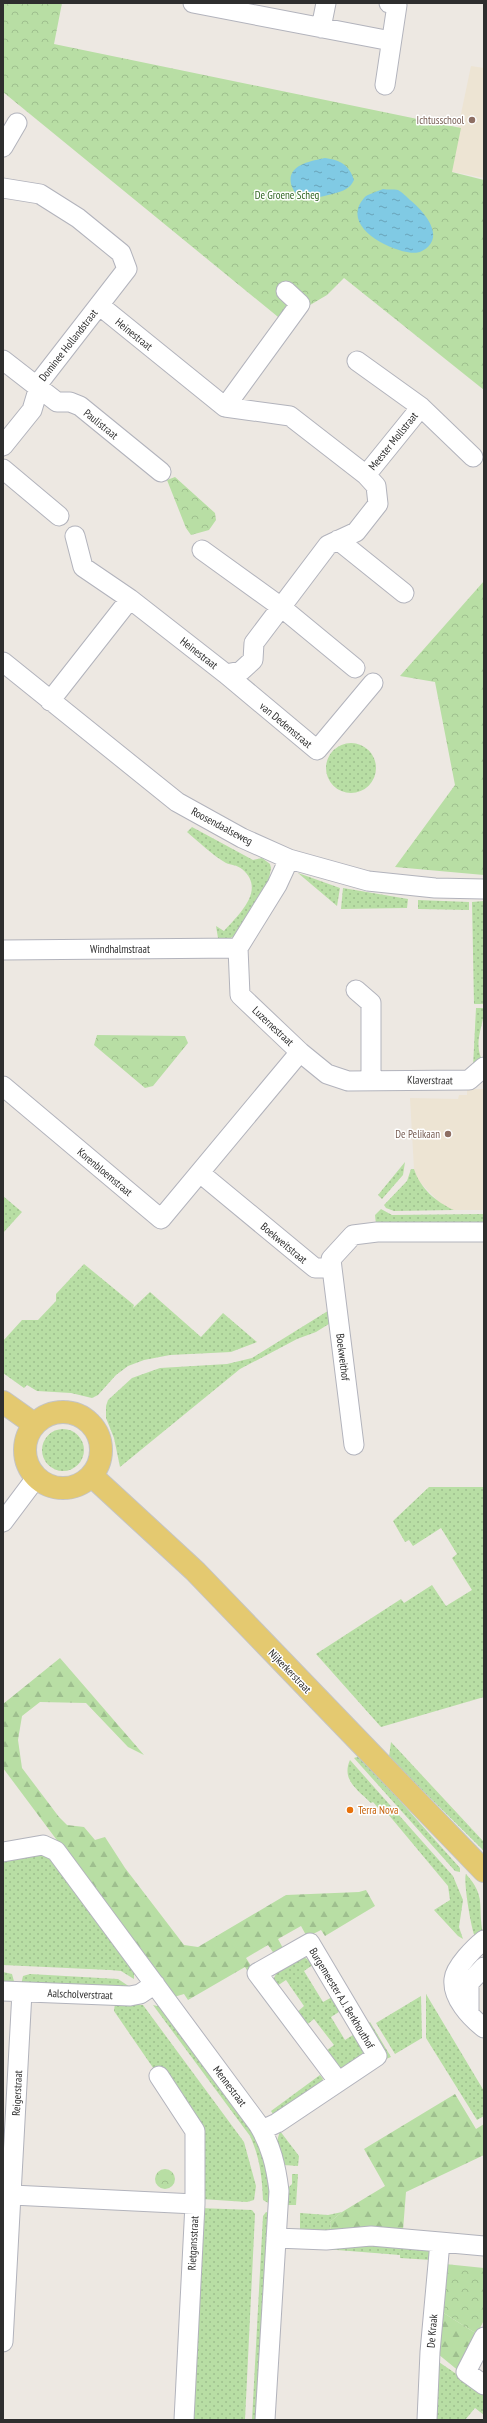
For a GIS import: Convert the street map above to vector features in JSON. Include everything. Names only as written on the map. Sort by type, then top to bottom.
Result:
[{"type":"main road","points":[[3,1402],[34,1424]]},
{"type":"main road","points":[[54,1412],[78,1414],[88,1421],[96,1430],[101,1448],[98,1465],[92,1476],[82,1484],[64,1488],[46,1485],[36,1478],[25,1458],[24,1446],[27,1434],[34,1424],[43,1417],[54,1412]]},
{"type":"main road","name":"Nijkerkerstraat","points":[[92,1476],[195,1571],[484,1871]]},
{"type":"street","points":[[193,3],[391,41]]},
{"type":"street","points":[[321,28],[326,3]]},
{"type":"street","points":[[385,85],[397,5],[389,3]]},
{"type":"street","points":[[3,147],[17,123]]},
{"type":"street","name":"Dominee Hollandstraat","points":[[3,188],[40,194],[78,218],[121,253],[127,269],[40,380],[32,410],[3,446]]},
{"type":"street","points":[[225,407],[300,304],[286,291]]},
{"type":"street","name":"Heinestraat","points":[[75,536],[83,567],[130,599],[226,674],[241,671],[253,660],[254,643],[328,545],[356,532],[378,504],[376,486],[366,474],[290,416],[225,407],[99,305]]},
{"type":"street","name":"Paulistraat","points":[[3,360],[37,388],[57,402],[70,402],[80,406],[161,472]]},
{"type":"street","name":"Meester Mollstraat","points":[[356,361],[421,407],[473,457]]},
{"type":"street","name":"Meester Mollstraat","points":[[366,474],[421,407]]},
{"type":"street","points":[[3,469],[59,516]]},
{"type":"street","points":[[338,540],[404,593]]},
{"type":"street","points":[[202,550],[281,607],[355,668]]},
{"type":"street","points":[[50,701],[130,599]]},
{"type":"street","name":"Roosendaalseweg","points":[[3,662],[177,802],[242,838],[289,859],[368,881],[435,888],[484,889]]},
{"type":"street","name":"van Dedemstraat","points":[[226,674],[317,750],[373,683]]},
{"type":"street","points":[[238,948],[276,885],[289,859]]},
{"type":"street","name":"Windhalmstraat","points":[[3,950],[238,948]]},
{"type":"street","name":"Luzernestraat","points":[[200,1173],[300,1052],[240,995],[238,948]]},
{"type":"street","points":[[356,990],[372,1003],[371,1080]]},
{"type":"street","name":"Klaverstraat","points":[[300,1052],[333,1076],[348,1081],[469,1080],[484,1066]]},
{"type":"street","name":"Korenbloemstraat","points":[[3,1086],[161,1219],[200,1173]]},
{"type":"street","name":"Boekweitstraat","points":[[200,1173],[315,1268],[332,1268]]},
{"type":"street","points":[[332,1268],[331,1259],[353,1235],[377,1232],[484,1232]]},
{"type":"street","name":"Boekweithof","points":[[332,1268],[354,1445]]},
{"type":"street","points":[[3,1522],[36,1478]]},
{"type":"street","name":"Mennestraat","points":[[3,1852],[43,1845],[56,1851],[262,2130],[273,2155],[277,2172],[278,2208],[265,2420]]},
{"type":"street","points":[[484,1940],[468,1953],[454,1978],[457,1999],[469,2014],[484,2028]]},
{"type":"street","name":"Burgemeester A.J. Berkhouthof","points":[[262,2130],[277,2123],[377,2056],[310,1943],[257,1972],[338,2082]]},
{"type":"street","points":[[469,2014],[469,1983],[484,1967]]},
{"type":"street","name":"Aalscholverstraat","points":[[12,1992],[130,1996],[140,1994],[155,1984]]},
{"type":"street","name":"Reigerstraat","points":[[3,2342],[12,2195],[12,1992]]},
{"type":"street","name":"Rietgansstraat","points":[[159,2076],[195,2131],[195,2204],[184,2420]]},
{"type":"street","points":[[12,2195],[195,2204]]},
{"type":"street","points":[[276,2238],[326,2240],[371,2236],[484,2246]]},
{"type":"street","name":"De Kraak","points":[[427,2420],[430,2352],[440,2242]]},
{"type":"street","points":[[484,2337],[466,2372],[484,2385]]},
{"type":"shaded area","name":"Ichtusschool","points":[[471,66],[484,68],[484,178],[449,171]]},
{"type":"shaded area","name":"De Pelikaan","points":[[467,1089],[484,1089],[484,1210],[454,1210],[442,1205],[417,1179],[414,1169],[410,1098],[458,1099],[459,1095],[467,1095]]},
{"type":"green space","name":"De Groene Scheg","points":[[3,3],[62,3],[54,44],[461,128],[452,172],[484,180],[484,390],[344,278],[327,295],[283,321],[3,92]]},
{"type":"green space","points":[[175,477],[215,513],[216,520],[209,530],[191,535],[186,528],[167,480]]},
{"type":"green space","points":[[484,581],[484,875],[395,867],[455,785],[435,682],[400,676]]},
{"type":"green space","points":[[351,743],[360,745],[369,750],[374,759],[376,768],[374,777],[369,786],[360,791],[351,793],[342,791],[333,786],[328,777],[326,768],[328,759],[333,750],[342,745]]},
{"type":"green space","points":[[192,827],[253,860],[262,858],[270,864],[271,868],[269,879],[238,933],[228,940],[218,938],[216,926],[224,931],[236,918],[248,902],[252,885],[249,877],[242,869],[221,860],[187,832]]},
{"type":"green space","points":[[298,873],[340,888],[337,906]]},
{"type":"green space","points":[[343,888],[408,899],[407,908],[341,909]]},
{"type":"green space","points":[[418,900],[469,902],[469,910],[418,909]]},
{"type":"green space","points":[[484,901],[484,1004],[474,1004],[472,902]]},
{"type":"green space","points":[[476,1008],[484,1008],[479,1040],[482,1060],[473,1067]]},
{"type":"green space","points":[[97,1035],[185,1036],[188,1043],[153,1086],[145,1088],[94,1045]]},
{"type":"green space","points":[[405,1162],[403,1175],[382,1199],[378,1195]]},
{"type":"green space","points":[[411,1169],[414,1169],[420,1182],[435,1199],[454,1210],[394,1211],[386,1208],[384,1205],[407,1181]]},
{"type":"green space","points":[[3,1196],[22,1212],[3,1233]]},
{"type":"green space","points":[[381,1209],[392,1215],[484,1214],[484,1226],[376,1224],[375,1215]]},
{"type":"green space","points":[[84,1264],[134,1305],[133,1308],[150,1292],[201,1337],[223,1313],[257,1342],[231,1352],[170,1355],[144,1360],[128,1366],[116,1375],[98,1395],[92,1398],[71,1393],[37,1391],[27,1385],[24,1388],[3,1373],[3,1341],[22,1320],[38,1320],[56,1301],[56,1294]]},
{"type":"green space","points":[[331,1309],[332,1322],[316,1332],[297,1339],[240,1369],[120,1467],[114,1438],[106,1418],[106,1406],[108,1400],[132,1378],[160,1368],[227,1364],[252,1358]]},
{"type":"green space","points":[[59,1429],[67,1429],[75,1432],[81,1438],[84,1450],[81,1462],[75,1468],[67,1471],[59,1471],[51,1468],[45,1462],[42,1454],[42,1446],[45,1438],[51,1432]]},
{"type":"green space","points":[[429,1487],[484,1487],[484,1697],[381,1727],[316,1654],[401,1599],[404,1603],[432,1585],[446,1606],[472,1590],[452,1558],[457,1554],[441,1528],[413,1546],[409,1540],[405,1542],[393,1521]]},
{"type":"green space","points":[[60,1658],[144,1755],[128,1747],[86,1703],[40,1702],[22,1716],[18,1740],[22,1768],[59,1817],[67,1825],[84,1827],[95,1840],[105,1837],[125,1868],[184,1945],[198,1947],[286,1895],[359,1892],[366,1890],[375,1906],[325,1936],[321,1930],[307,1937],[301,1926],[278,1939],[284,1950],[275,1955],[268,1945],[246,1958],[253,1969],[248,1972],[245,1967],[188,2000],[184,1994],[174,1997],[3,1768],[3,1704]]},
{"type":"green space","points":[[391,1742],[484,1842],[483,1850],[389,1757]]},
{"type":"green space","points":[[360,1756],[460,1868],[460,1872],[455,1871],[354,1758]]},
{"type":"green space","points":[[350,1760],[453,1876],[463,1900],[459,1927],[463,1939],[458,1936],[434,1910],[450,1900],[448,1886],[383,1808],[380,1810],[352,1784],[348,1773]]},
{"type":"green space","points":[[40,1854],[51,1858],[134,1971],[134,1979],[121,1971],[3,1965],[3,1861]]},
{"type":"green space","points":[[466,1874],[477,1889],[480,1902],[483,1933],[475,1937],[471,1924],[468,1904],[465,1878]]},
{"type":"green space","points":[[304,1957],[314,1964],[304,1971],[323,2002],[334,1996],[342,2010],[331,2017],[345,2040],[356,2033],[364,2049],[364,2055],[341,2069],[323,2053],[334,2045],[314,2019],[304,2027],[295,2014],[304,2006],[286,1980],[274,1988],[275,1976],[278,1972],[287,1965]]},
{"type":"green space","points":[[3,1972],[12,1974],[15,1985],[3,1984]]},
{"type":"green space","points":[[30,1974],[118,1979],[130,1987],[21,1985],[23,1976]]},
{"type":"green space","points":[[426,1994],[484,2091],[484,2116],[477,2120],[426,2038]]},
{"type":"green space","points":[[421,1996],[422,2038],[395,2054],[376,2023]]},
{"type":"green space","points":[[115,2003],[143,2005],[244,2142],[256,2186],[254,2200],[247,2202],[201,2199],[203,2130],[158,2075],[114,2011]]},
{"type":"green space","points":[[153,2005],[161,2007],[255,2131],[270,2175],[270,2204],[263,2200],[260,2167],[250,2136]]},
{"type":"green space","points":[[370,2022],[391,2057],[386,2059],[366,2025]]},
{"type":"green space","points":[[320,2075],[323,2079],[321,2084],[275,2117],[271,2111]]},
{"type":"green space","points":[[455,2094],[476,2129],[484,2124],[484,2155],[406,2192],[403,2230],[331,2231],[330,2222],[342,2212],[385,2186],[364,2149]]},
{"type":"green space","points":[[280,2131],[299,2156],[298,2166],[284,2165],[277,2141]]},
{"type":"green space","points":[[165,2169],[172,2172],[175,2179],[172,2186],[165,2189],[158,2186],[155,2179],[158,2172]]},
{"type":"green space","points":[[292,2174],[298,2174],[296,2205],[285,2205],[285,2191],[292,2184]]},
{"type":"green space","points":[[200,2208],[252,2210],[255,2214],[245,2420],[190,2420]]},
{"type":"green space","points":[[266,2212],[269,2213],[259,2420],[252,2420],[263,2216]]},
{"type":"green space","points":[[342,2212],[330,2222],[331,2231],[300,2232],[300,2213],[328,2215]]},
{"type":"green space","points":[[355,2244],[431,2249],[431,2260],[400,2258],[400,2255],[299,2247]]},
{"type":"green space","points":[[445,2264],[484,2268],[484,2320],[477,2334],[442,2312]]},
{"type":"green space","points":[[442,2312],[477,2334],[460,2372],[438,2354]]},
{"type":"green space","points":[[436,2360],[484,2393],[484,2415],[475,2408],[465,2420],[433,2420]]},
{"type":"water","points":[[325,158],[336,160],[344,164],[350,171],[354,180],[350,186],[343,191],[317,198],[305,199],[300,197],[292,187],[292,174],[295,169],[300,165]]},
{"type":"water","points":[[383,189],[400,191],[422,211],[431,226],[433,233],[432,240],[428,247],[420,252],[412,253],[401,251],[388,246],[365,231],[359,221],[358,210],[365,197]]},
{"type":"place","name":"Ichtusschool","points":[[472,120]]},
{"type":"place","name":"De Pelikaan","points":[[448,1134]]},
{"type":"place","name":"Terra Nova","points":[[350,1810]]}]
